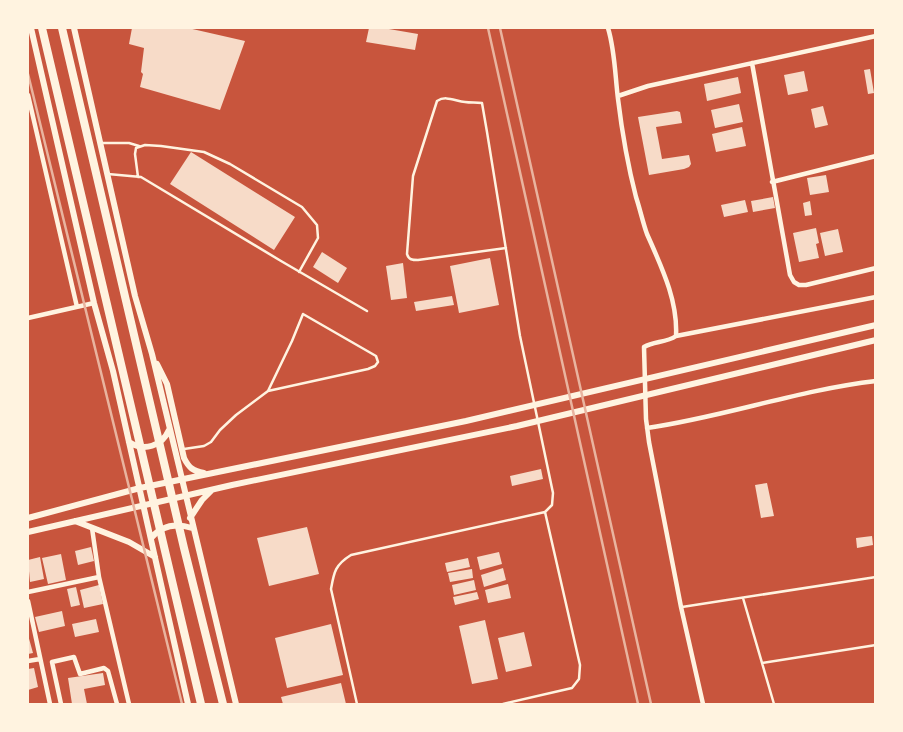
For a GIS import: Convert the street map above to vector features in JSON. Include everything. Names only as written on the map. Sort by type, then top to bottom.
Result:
[{"type":"highway","points":[[42,28],[201,704]]},
{"type":"highway","points":[[62,28],[184,548],[223,704]]},
{"type":"main road","points":[[31,28],[94,303],[113,371],[188,704]]},
{"type":"main road","points":[[74,28],[135,296],[152,354],[192,528],[236,704]]},
{"type":"main road","points":[[28,518],[140,488],[466,421],[872,326]]},
{"type":"main road","points":[[28,532],[213,489],[517,426],[872,340]]},
{"type":"main road","points":[[152,354],[167,384],[182,450],[189,467],[196,472],[208,474]]},
{"type":"main road","points":[[129,442],[136,447],[152,446],[164,440],[169,429]]},
{"type":"main road","points":[[190,518],[202,500],[213,489]]},
{"type":"main road","points":[[74,521],[129,542],[155,557]]},
{"type":"main road","points":[[151,538],[162,528],[172,525],[192,528]]},
{"type":"street","points":[[608,28],[636,197],[646,232],[662,266],[671,294],[676,336]]},
{"type":"street","points":[[618,96],[648,86],[876,36]]},
{"type":"street","points":[[752,63],[772,182],[790,275],[794,282],[799,285],[806,284],[876,268]]},
{"type":"street","points":[[28,95],[77,307]]},
{"type":"street","points":[[772,182],[876,156]]},
{"type":"street","points":[[703,704],[681,607],[647,428],[644,347],[649,344],[670,340],[676,336],[876,297]]},
{"type":"street","points":[[28,318],[94,303]]},
{"type":"street","points":[[647,428],[684,422],[836,386],[876,380]]},
{"type":"street","points":[[92,528],[99,577],[129,704]]},
{"type":"street","points":[[28,592],[99,577]]},
{"type":"street","points":[[28,601],[50,704]]},
{"type":"street","points":[[60,704],[52,662],[69,657],[74,657],[80,674],[104,668],[108,671],[117,702],[127,697]]},
{"type":"street","points":[[28,661],[40,659]]},
{"type":"lane","points":[[357,704],[331,590],[333,576],[339,563],[351,555],[544,512],[552,505],[553,493],[520,336],[506,248],[482,103],[440,99],[437,101],[413,176],[407,254],[412,260],[418,260],[506,248]]},
{"type":"lane","points":[[100,143],[129,143],[139,146],[161,146],[204,152],[230,164],[302,208],[317,225],[318,238],[299,272]]},
{"type":"lane","points":[[138,177],[136,148],[139,146]]},
{"type":"lane","points":[[107,174],[138,177],[368,311]]},
{"type":"lane","points":[[182,450],[204,446],[211,442],[225,425],[268,391],[368,369],[375,366],[378,362],[376,356],[303,314],[268,391]]},
{"type":"lane","points":[[503,704],[572,688],[579,679],[580,665],[544,512]]},
{"type":"lane","points":[[681,607],[876,577]]},
{"type":"lane","points":[[743,598],[774,704]]},
{"type":"lane","points":[[762,663],[876,645]]},
{"type":"building","points":[[132,28],[188,28],[245,41],[220,110],[140,87],[143,74],[141,72],[144,48],[129,44]]},
{"type":"building","points":[[369,28],[383,28],[418,34],[415,50],[366,42]]},
{"type":"building","points":[[870,69],[874,93],[868,94],[864,70]]},
{"type":"building","points":[[804,71],[808,91],[788,95],[784,75]]},
{"type":"building","points":[[738,77],[741,93],[707,101],[704,84]]},
{"type":"building","points":[[739,104],[743,122],[715,128],[711,110]]},
{"type":"building","points":[[823,106],[828,125],[815,128],[811,109]]},
{"type":"building","points":[[680,112],[682,123],[656,127],[662,159],[689,155],[691,164],[684,169],[649,175],[638,117]]},
{"type":"building","points":[[742,127],[746,146],[716,152],[712,134]]},
{"type":"building","points":[[191,152],[295,217],[274,250],[170,184]]},
{"type":"building","points":[[826,175],[829,192],[810,195],[807,178]]},
{"type":"building","points":[[773,197],[775,208],[753,212],[751,201]]},
{"type":"building","points":[[745,200],[748,212],[724,217],[721,205]]},
{"type":"building","points":[[810,201],[812,215],[805,216],[803,203]]},
{"type":"building","points":[[816,228],[819,243],[816,244],[819,258],[799,262],[793,233]]},
{"type":"building","points":[[838,229],[843,252],[825,256],[820,233]]},
{"type":"building","points":[[322,252],[347,268],[338,283],[313,267]]},
{"type":"building","points":[[490,258],[499,305],[459,313],[450,266]]},
{"type":"building","points":[[403,263],[407,298],[391,300],[386,266]]},
{"type":"building","points":[[452,296],[454,305],[416,311],[414,302]]},
{"type":"building","points":[[541,469],[543,479],[512,486],[510,476]]},
{"type":"building","points":[[767,483],[774,516],[761,518],[755,485]]},
{"type":"building","points":[[307,527],[319,574],[269,586],[257,538]]},
{"type":"building","points":[[872,536],[873,545],[857,548],[856,538]]},
{"type":"building","points":[[91,547],[94,561],[78,565],[75,551]]},
{"type":"building","points":[[499,552],[502,564],[480,570],[477,557]]},
{"type":"building","points":[[61,554],[66,580],[48,584],[42,558]]},
{"type":"building","points":[[40,557],[44,579],[30,582],[28,560]]},
{"type":"building","points":[[468,558],[470,567],[447,572],[445,563]]},
{"type":"building","points":[[503,568],[506,580],[484,587],[481,575]]},
{"type":"building","points":[[472,569],[473,578],[450,582],[448,573]]},
{"type":"building","points":[[474,580],[476,590],[454,595],[452,585]]},
{"type":"building","points":[[508,584],[511,598],[488,603],[485,590]]},
{"type":"building","points":[[99,585],[103,604],[84,608],[80,590]]},
{"type":"building","points":[[76,587],[80,605],[71,607],[67,589]]},
{"type":"building","points":[[477,592],[479,599],[455,605],[453,597]]},
{"type":"building","points":[[62,611],[65,626],[39,632],[35,617]]},
{"type":"building","points":[[96,619],[99,632],[75,637],[72,624]]},
{"type":"building","points":[[485,620],[498,679],[472,684],[459,626]]},
{"type":"building","points":[[331,624],[343,675],[287,688],[275,638]]},
{"type":"building","points":[[524,632],[532,666],[506,672],[498,638]]},
{"type":"building","points":[[28,635],[33,653],[28,654]]},
{"type":"building","points":[[34,668],[38,687],[28,690],[28,669]]},
{"type":"building","points":[[103,673],[105,685],[84,689],[87,704],[72,704],[68,678]]},
{"type":"building","points":[[341,683],[346,704],[283,704],[281,697]]},
{"type":"railway","points":[[488,28],[638,704]]},
{"type":"railway","points":[[500,28],[651,704]]},
{"type":"railway","points":[[28,74],[182,704]]}]
